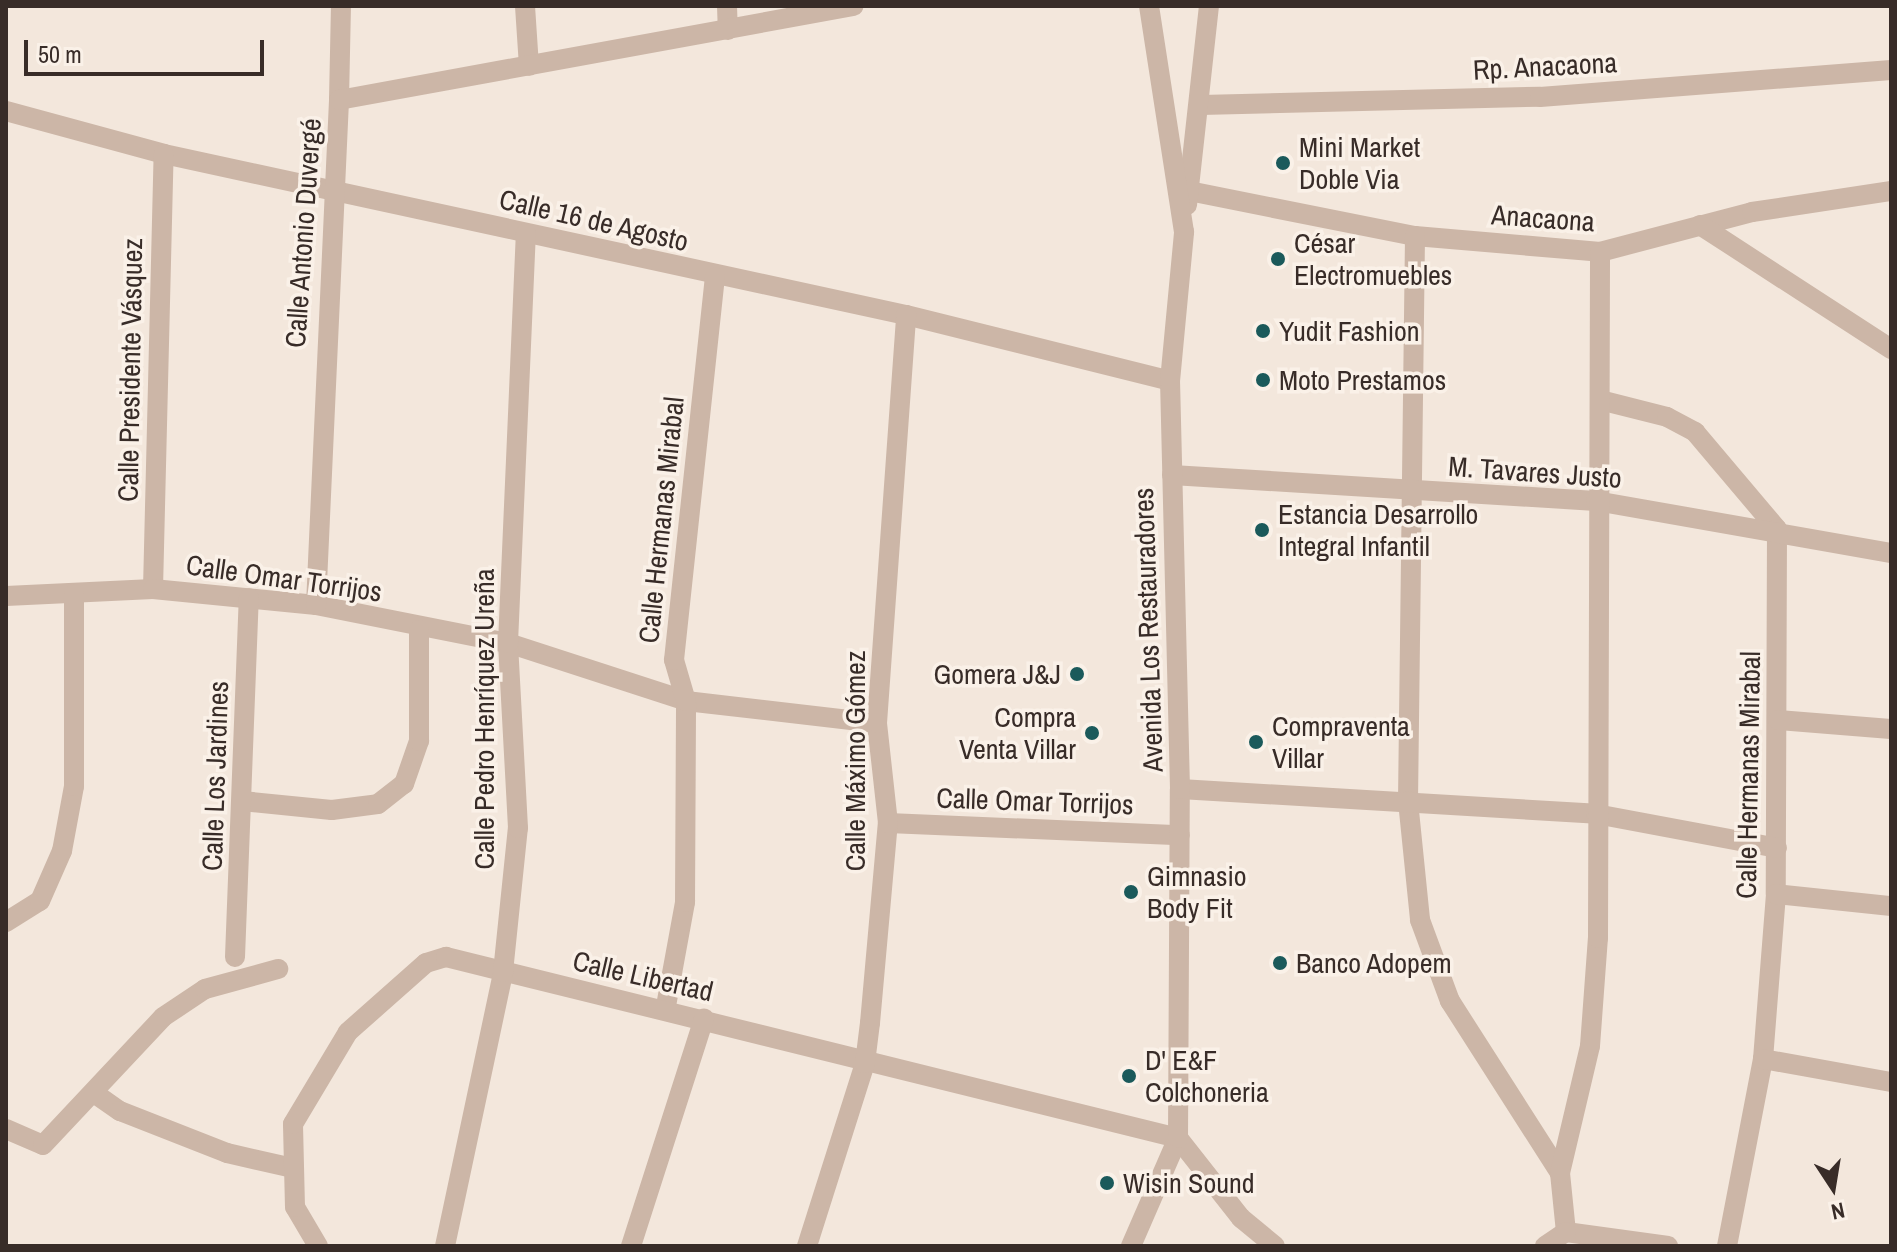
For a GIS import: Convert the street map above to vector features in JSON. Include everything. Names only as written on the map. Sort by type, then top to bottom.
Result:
[{"type":"street","points":[[339,100],[341,6]]},
{"type":"street","points":[[525,6],[529,66]]},
{"type":"street","points":[[727,6],[728,30]]},
{"type":"street","name":"Calle Antonio Duvergé","points":[[316,605],[339,100],[853,6]]},
{"type":"street","name":"Avenida Los Restauradores","points":[[1131,1246],[1178,1138],[1180,789],[1170,381],[1184,232],[1149,6]]},
{"type":"street","points":[[1184,232],[1201,105],[1209,6]]},
{"type":"street","name":"Rp. Anacaona","points":[[1201,105],[1540,97],[1891,70]]},
{"type":"street","name":"Calle 16 de Agosto","points":[[6,111],[164,154],[333,188],[715,277],[906,315],[1170,381]]},
{"type":"street","name":"Calle Presidente Vásquez","points":[[153,589],[164,154]]},
{"type":"street","name":"Anacaona","points":[[1189,191],[1415,236],[1600,252],[1700,225],[1891,191]]},
{"type":"street","points":[[1700,225],[1891,349]]},
{"type":"street","name":"Calle Pedro Henríquez Ureña","points":[[445,1246],[503,972],[518,828],[508,643],[526,233]]},
{"type":"street","points":[[1415,236],[1415,491],[1408,801],[1431,957],[1450,1001],[1560,1173]]},
{"type":"street","points":[[1566,1232],[1560,1173],[1590,1046],[1596,814],[1600,252]]},
{"type":"street","name":"Calle Hermanas Mirabal","points":[[666,1006],[685,902],[686,701],[674,660],[715,277]]},
{"type":"street","name":"Calle Máximo Gómez","points":[[807,1246],[865,1063],[888,823],[877,723],[906,315]]},
{"type":"street","points":[[1600,400],[1667,417],[1695,432],[1777,529]]},
{"type":"street","name":"M. Tavares Justo","points":[[1172,475],[1596,501],[1777,529],[1891,553]]},
{"type":"street","name":"Calle Hermanas Mirabal","points":[[1727,1246],[1763,1059],[1776,894],[1777,529]]},
{"type":"street","name":"Calle Omar Torrijos","points":[[6,596],[153,589],[316,605],[419,630],[508,643],[686,701],[877,723]]},
{"type":"street","points":[[6,922],[40,901],[62,851],[74,786],[74,594]]},
{"type":"street","name":"Calle Los Jardines","points":[[235,957],[249,598]]},
{"type":"street","points":[[242,801],[332,810],[378,804],[404,784],[419,741],[419,630]]},
{"type":"street","points":[[1778,720],[1891,729]]},
{"type":"street","points":[[1180,789],[1596,814],[1777,848]]},
{"type":"street","name":"Calle Omar Torrijos","points":[[888,823],[1180,835]]},
{"type":"street","points":[[1776,894],[1891,906]]},
{"type":"street","name":"Calle Libertad","points":[[318,1246],[295,1207],[288,1167],[293,1124],[348,1032],[426,963],[446,957],[666,1006],[865,1063],[1178,1138]]},
{"type":"street","points":[[6,1129],[43,1145],[163,1017],[205,989],[278,969]]},
{"type":"street","points":[[631,1246],[704,1018]]},
{"type":"street","points":[[1763,1059],[1891,1082]]},
{"type":"street","points":[[94,1093],[120,1111],[250,1162],[288,1167]]},
{"type":"street","points":[[1178,1138],[1241,1218],[1275,1246]]},
{"type":"street","points":[[1545,1246],[1566,1232],[1668,1246]]},
{"type":"place","name":"Mini Market Doble Via","points":[[1283,163]]},
{"type":"place","name":"César Electromuebles","points":[[1278,259]]},
{"type":"place","name":"Yudit Fashion","points":[[1263,331]]},
{"type":"place","name":"Moto Prestamos","points":[[1263,380]]},
{"type":"place","name":"Estancia Desarrollo Integral Infantil","points":[[1262,530]]},
{"type":"place","name":"Gomera J&J","points":[[1077,674]]},
{"type":"place","name":"Compra Venta Villar","points":[[1092,733]]},
{"type":"place","name":"Compraventa Villar","points":[[1256,742]]},
{"type":"place","name":"Gimnasio Body Fit","points":[[1131,892]]},
{"type":"place","name":"Banco Adopem","points":[[1280,963]]},
{"type":"place","name":"D' E&F Colchoneria","points":[[1129,1076]]},
{"type":"place","name":"Wisin Sound","points":[[1107,1183]]}]
